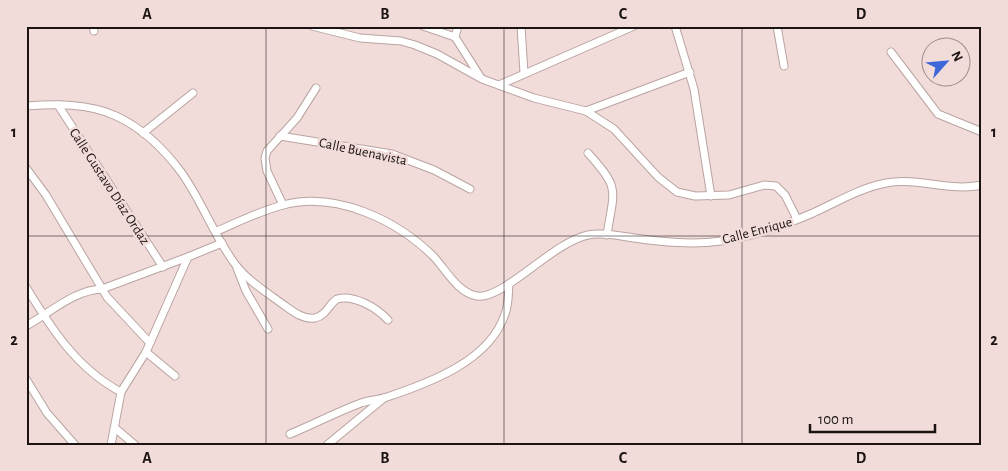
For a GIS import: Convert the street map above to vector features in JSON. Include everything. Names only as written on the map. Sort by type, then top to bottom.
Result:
[{"type":"street","points":[[312,26],[360,38],[400,41],[416,45],[437,54],[482,79],[534,98],[586,111],[602,120],[623,137],[669,188],[686,195],[711,196],[741,193],[764,185],[776,186],[785,195],[797,219]]},
{"type":"street","points":[[423,26],[455,37],[482,79]]},
{"type":"street","points":[[455,37],[458,26]]},
{"type":"street","points":[[521,26],[524,73]]},
{"type":"street","points":[[499,85],[634,26]]},
{"type":"street","points":[[675,26],[690,72],[699,109],[711,196]]},
{"type":"street","points":[[777,26],[784,66]]},
{"type":"street","points":[[891,52],[938,114],[982,132]]},
{"type":"street","points":[[586,111],[690,72]]},
{"type":"street","points":[[283,205],[264,164],[267,151],[297,118],[316,88]]},
{"type":"street","points":[[143,133],[193,94]]},
{"type":"street","points":[[26,106],[58,105],[98,110],[115,116],[143,133],[180,171],[236,265],[246,291],[268,329]]},
{"type":"street","name":"Calle Gustavo Díaz Ordaz","points":[[58,105],[162,266]]},
{"type":"street","name":"Calle Buenavista","points":[[280,136],[392,154],[434,170],[470,190]]},
{"type":"street","points":[[588,153],[611,179],[613,185],[606,235]]},
{"type":"street","points":[[26,168],[46,195],[102,289],[118,311],[150,343]]},
{"type":"street","name":"Calle Enrique","points":[[216,231],[283,205],[300,202],[337,204],[374,216],[412,238],[430,254],[462,289],[474,295],[492,294],[568,242],[587,235],[606,235],[670,242],[705,242],[741,236],[797,219],[859,191],[888,183],[917,182],[967,187],[982,185]]},
{"type":"street","points":[[26,326],[79,293],[90,289],[102,289],[222,243]]},
{"type":"street","points":[[111,445],[121,392],[146,352],[188,257]]},
{"type":"street","points":[[236,265],[287,308],[307,318],[325,313],[333,302],[341,298],[367,305],[381,312],[388,320]]},
{"type":"street","points":[[290,434],[362,403],[384,398],[449,372],[470,359],[487,342],[505,316],[509,284]]},
{"type":"street","points":[[26,287],[64,345],[88,370],[121,392]]},
{"type":"street","points":[[146,352],[175,376]]},
{"type":"street","points":[[26,379],[46,413],[75,445]]},
{"type":"street","points":[[327,445],[384,398]]},
{"type":"street","points":[[115,428],[135,445]]}]
